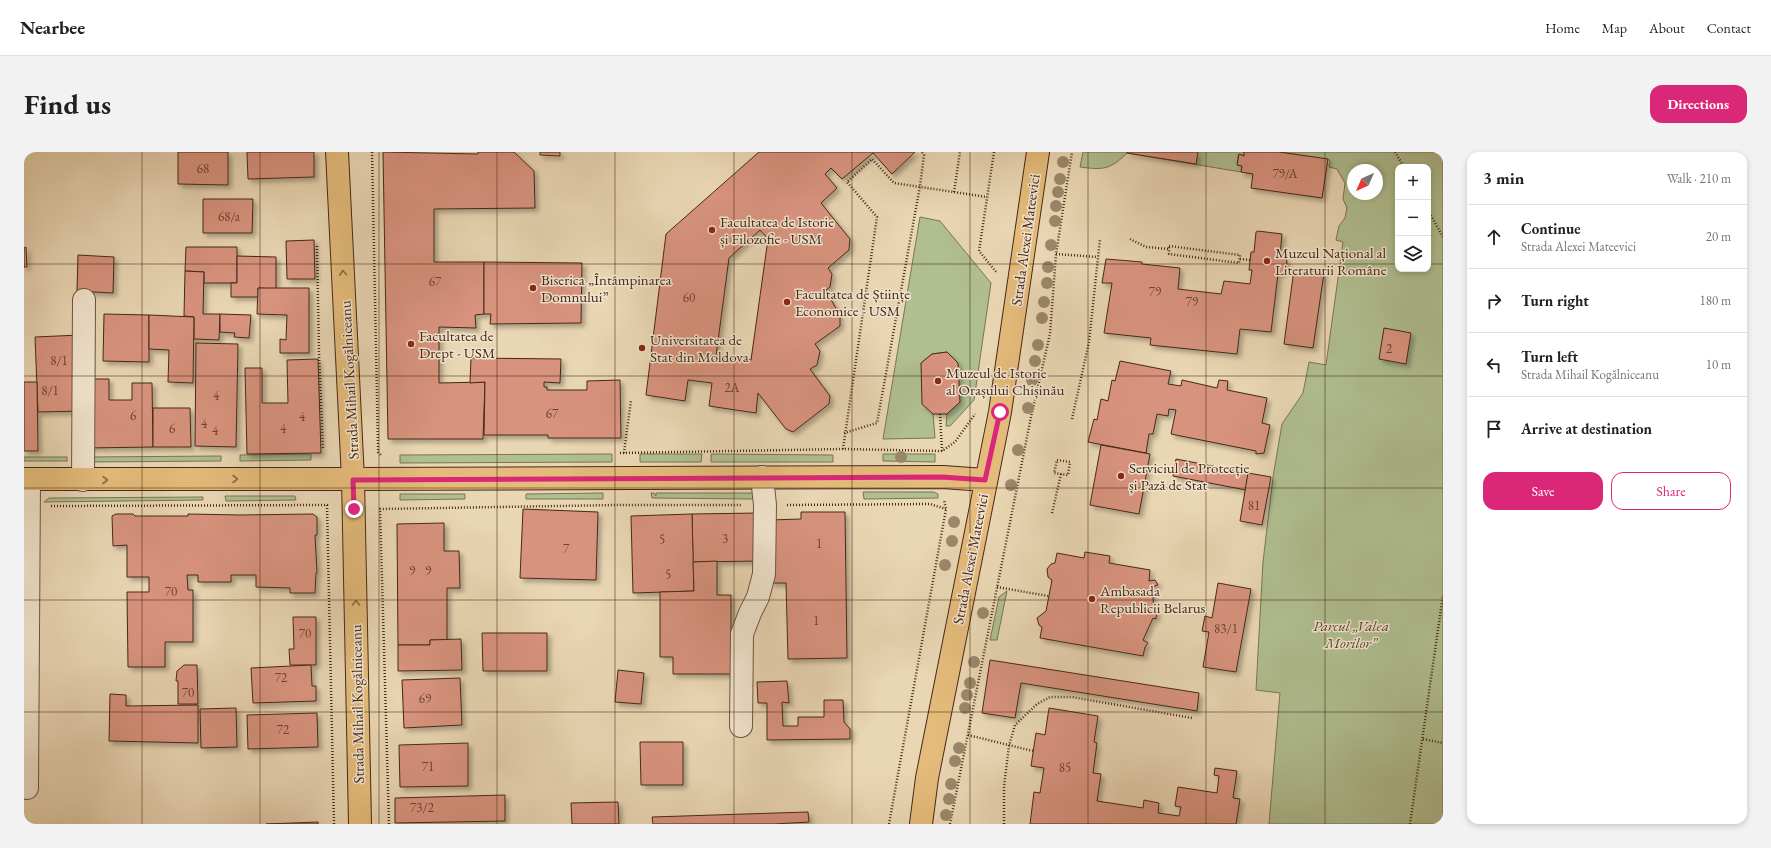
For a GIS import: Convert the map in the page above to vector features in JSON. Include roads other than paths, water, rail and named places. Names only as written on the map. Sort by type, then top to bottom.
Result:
[{"type":"main road","name":"Strada Mihail Kogălniceanu","points":[[338,152],[353,480],[360,824]]},
{"type":"main road","name":"Strada Alexei Mateevici","points":[[921,824],[927,778],[985,480],[1000,412],[1038,152]]},
{"type":"main road","points":[[26,478],[83,480],[353,480],[942,477],[985,480]]},
{"type":"street","points":[[83,480],[84,300]]},
{"type":"street","points":[[741,726],[742,634],[758,597],[764,574],[765,505],[762,477]]},
{"type":"street","points":[[26,478],[29,506],[26,699],[27,788]]},
{"type":"place","name":"Facultatea de Istorie și Filozofie - USM","points":[[712,230]]},
{"type":"place","name":"Muzeul Național al Literaturii Române","points":[[1267,261]]},
{"type":"place","name":"Biserica „Întâmpinarea Domnului”","points":[[533,288]]},
{"type":"place","name":"Facultatea de Științe Economice - USM","points":[[787,302]]},
{"type":"place","name":"Facultatea de Drept - USM","points":[[411,344]]},
{"type":"place","name":"Universitatea de Stat din Moldova","points":[[642,348]]},
{"type":"place","name":"Muzeul de Istorie al Orașului Chișinău","points":[[938,381]]},
{"type":"place","name":"Serviciul de Protecție și Pază de Stat","points":[[1121,476]]},
{"type":"place","name":"Ambasada Republicii Belarus","points":[[1092,599]]},
{"type":"park label","name":"Parcul „Valea Morilor”","points":[[1351,634]]}]
